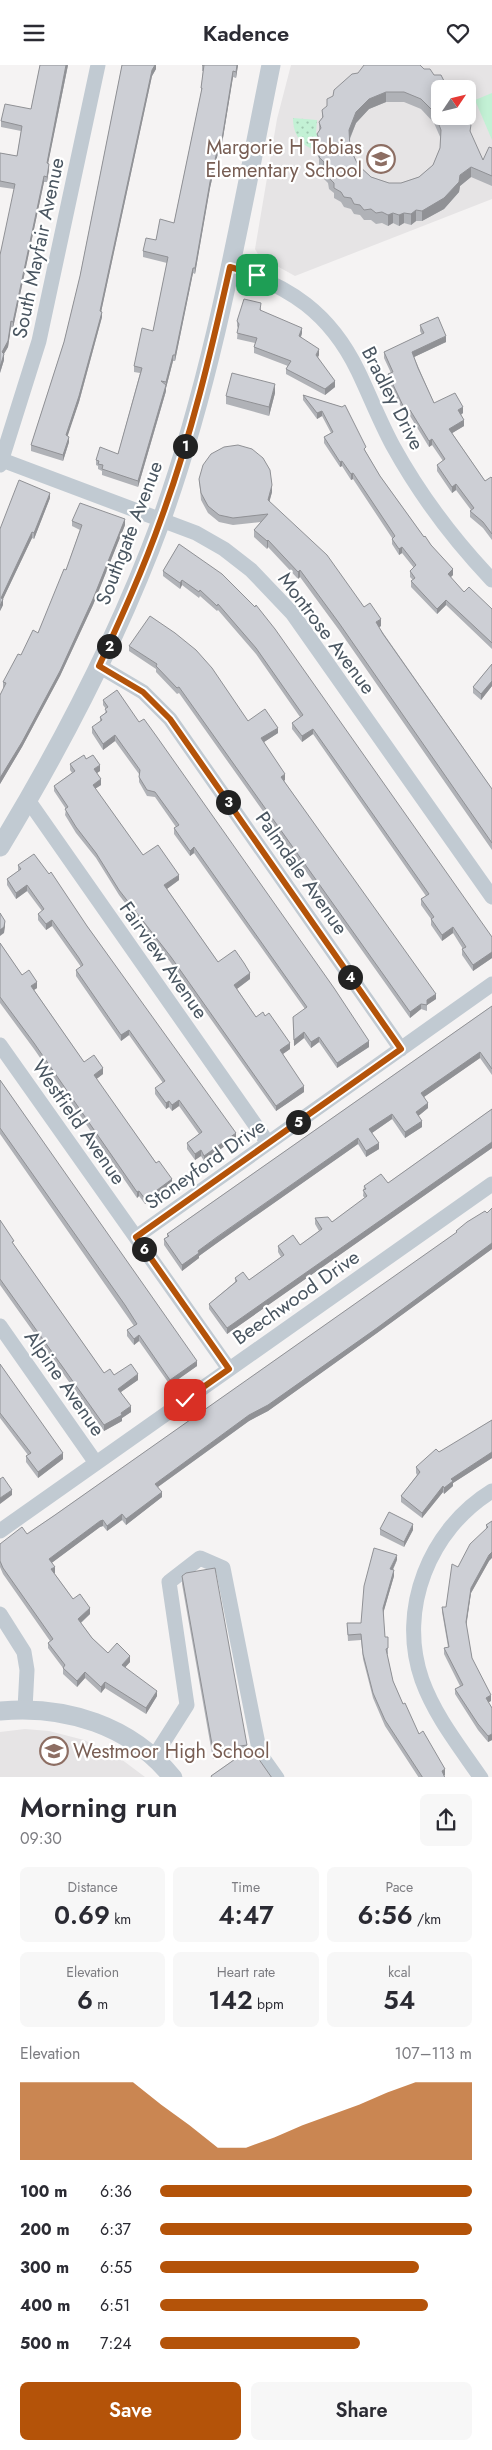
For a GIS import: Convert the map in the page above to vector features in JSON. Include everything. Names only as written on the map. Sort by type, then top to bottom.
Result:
[{"type":"street","name":"South Mayfair Avenue","points":[[1,463],[39,341],[98,65]]},
{"type":"street","name":"Southgate Avenue","points":[[0,847],[28,801],[99,666],[138,578],[161,519],[198,399],[230,267],[271,65]]},
{"type":"street","name":"Bradley Drive","points":[[230,267],[281,286],[301,299],[334,333],[352,359],[378,417],[411,476],[449,530],[492,580]]},
{"type":"street","name":"Montrose Avenue","points":[[1,463],[196,533],[224,549],[251,570],[292,613],[492,897]]},
{"type":"street","name":"Palmdale Avenue","points":[[99,666],[143,692],[170,719],[401,1049]]},
{"type":"street","name":"Fairview Avenue","points":[[28,801],[268,1143]]},
{"type":"street","name":"Stoneyford Drive","points":[[136,1237],[492,985]]},
{"type":"street","name":"Westfield Avenue","points":[[0,1045],[229,1369]]},
{"type":"street","name":"Beechwood Drive","points":[[0,1531],[492,1183]]},
{"type":"street","name":"Alpine Avenue","points":[[0,1326],[96,1463]]},
{"type":"street","points":[[481,1777],[432,1703],[420,1670],[416,1652],[415,1629],[416,1606],[420,1584],[439,1542],[452,1524],[466,1510],[492,1491]]},
{"type":"street","points":[[154,1757],[188,1705],[169,1583],[200,1558],[223,1568],[260,1754],[277,1777]]},
{"type":"street","points":[[0,1614],[24,1652],[27,1669],[25,1709]]},
{"type":"street","points":[[0,1711],[25,1709],[69,1714],[91,1720],[134,1742],[154,1757],[173,1777]]},
{"type":"shaded area","name":"Margorie H Tobias Elementary School","points":[[291,65],[492,65],[492,199],[295,276],[259,256],[255,249],[277,119]]},
{"type":"shaded area","name":"Westmoor High School","points":[[25,1729],[49,1731],[84,1740],[117,1756],[145,1777],[0,1777],[0,1732]]},
{"type":"green space","points":[[492,93],[492,140],[476,102],[476,100]]},
{"type":"green space","points":[[293,118],[317,120],[316,133],[321,138],[320,150],[308,147],[300,140],[293,124]]},
{"type":"building","points":[[40,65],[66,65],[47,163],[49,164],[47,177],[44,176],[13,322],[11,321],[8,341],[2,352],[4,354],[0,367],[0,255],[15,184],[0,181],[0,153],[17,156],[22,126],[1,121],[5,104],[31,109]]},
{"type":"building","points":[[122,65],[155,65],[152,70],[100,311],[102,312],[79,396],[66,435],[69,437],[63,455],[31,445],[64,342],[80,276]]},
{"type":"building","points":[[204,65],[237,65],[236,72],[233,71],[222,139],[220,138],[210,182],[195,268],[193,268],[175,355],[173,355],[166,382],[161,381],[166,385],[138,481],[102,469],[103,465],[98,464],[99,461],[96,460],[100,447],[118,454],[142,368],[134,366],[142,328],[153,331],[168,257],[143,251],[146,238],[156,240],[160,219],[174,223],[202,88]]},
{"type":"building","points":[[364,65],[420,65],[424,69],[430,69],[434,75],[441,75],[444,80],[431,80],[431,109],[421,99],[404,92],[386,92],[369,99],[356,112],[349,130],[350,148],[358,165],[371,177],[389,183],[401,183],[419,177],[433,165],[440,148],[441,130],[439,125],[471,125],[470,131],[483,160],[489,147],[492,148],[492,176],[471,167],[460,175],[459,182],[444,198],[422,211],[416,210],[411,214],[404,213],[399,215],[393,213],[388,215],[382,212],[376,213],[371,209],[364,210],[360,205],[354,204],[351,198],[344,197],[341,192],[334,188],[334,183],[329,178],[328,172],[323,168],[324,162],[319,157],[321,151],[318,145],[320,140],[317,134],[321,128],[319,122],[323,117],[322,110],[327,106],[327,99],[333,96],[334,90],[352,74],[358,73]]},
{"type":"building","points":[[244,299],[261,303],[260,310],[302,328],[299,336],[319,349],[316,355],[335,381],[325,389],[286,369],[291,361],[254,347],[257,338],[237,333],[239,324],[237,321]]},
{"type":"building","points":[[438,317],[446,336],[412,352],[434,403],[455,393],[463,407],[458,410],[464,420],[449,429],[485,481],[492,478],[492,534],[483,522],[470,511],[474,508],[456,484],[452,487],[437,465],[445,459],[432,439],[429,441],[410,410],[406,412],[388,374],[393,372],[384,352],[424,333],[420,325]]},
{"type":"building","points":[[232,373],[275,384],[269,407],[226,396]]},
{"type":"building","points":[[303,395],[342,407],[345,405],[366,447],[364,449],[380,476],[424,537],[453,569],[448,574],[464,592],[469,587],[492,609],[492,643],[446,600],[437,609],[411,581],[415,578],[410,571],[416,565],[402,547],[399,549],[392,539],[395,536],[353,473],[351,474],[342,461],[340,462],[324,437],[333,432],[322,411],[317,413]]},
{"type":"building","points":[[238,445],[252,449],[263,458],[270,470],[272,485],[268,500],[327,555],[364,607],[370,603],[381,619],[376,622],[383,634],[492,789],[492,843],[300,570],[298,572],[268,540],[254,530],[268,514],[233,518],[219,515],[208,506],[201,493],[199,479],[203,465],[211,454],[224,447]]},
{"type":"building","points":[[19,480],[50,493],[34,533],[32,532],[1,598],[3,599],[0,606],[0,529]]},
{"type":"building","points":[[80,503],[125,519],[93,599],[60,671],[22,742],[0,778],[0,695],[6,683],[3,682],[18,654],[21,655],[33,630],[38,633],[64,569],[66,570],[82,525],[72,521]]},
{"type":"building","points":[[179,544],[222,574],[255,607],[256,605],[275,629],[492,937],[492,952],[473,965],[462,949],[466,947],[453,927],[442,935],[431,919],[434,917],[421,899],[429,894],[313,729],[302,736],[292,723],[303,715],[256,648],[218,604],[217,606],[200,590],[199,592],[182,580],[180,583],[163,571]]},
{"type":"building","points":[[150,616],[196,650],[212,668],[248,721],[265,709],[278,728],[261,738],[285,774],[281,777],[436,994],[427,1000],[427,1005],[421,1004],[410,1012],[179,687],[177,688],[156,666],[157,664],[129,646]]},
{"type":"building","points":[[492,664],[492,681],[481,694],[473,687]]},
{"type":"building","points":[[117,690],[139,722],[144,719],[157,737],[334,988],[369,1041],[337,1063],[319,1037],[311,1042],[304,1032],[294,1040],[293,1017],[307,1007],[194,847],[190,851],[174,828],[179,825],[155,792],[147,790],[139,777],[140,770],[115,735],[103,744],[92,727],[102,720],[100,717],[107,712],[105,709],[108,707],[103,700]]},
{"type":"building","points":[[84,755],[86,759],[93,755],[100,765],[94,769],[101,779],[93,785],[143,855],[158,845],[179,875],[164,885],[218,962],[235,950],[244,963],[250,973],[234,985],[256,1017],[263,1012],[265,1016],[269,1013],[290,1043],[280,1050],[304,1086],[276,1106],[171,957],[119,890],[65,809],[68,807],[54,786],[75,771],[70,764]]},
{"type":"building","points":[[34,854],[49,874],[51,872],[87,926],[236,1133],[204,1156],[201,1150],[195,1154],[187,1143],[202,1132],[179,1100],[172,1105],[169,1101],[166,1103],[155,1088],[165,1081],[129,1030],[121,1035],[76,970],[83,965],[52,920],[46,924],[38,914],[44,909],[27,885],[16,893],[7,879],[21,869],[18,865]]},
{"type":"building","points":[[0,913],[5,921],[4,927],[0,930]]},
{"type":"building","points":[[0,943],[22,975],[29,970],[37,982],[31,986],[84,1062],[94,1055],[103,1068],[94,1075],[156,1163],[159,1161],[172,1179],[145,1199],[139,1191],[137,1192],[0,997]]},
{"type":"building","points":[[492,1006],[492,1069],[480,1052],[421,1093],[428,1103],[416,1112],[422,1121],[405,1132],[392,1114],[369,1129],[379,1143],[366,1151],[358,1138],[217,1237],[182,1265],[164,1239],[169,1236],[167,1234]]},
{"type":"building","points":[[0,1080],[197,1361],[170,1380],[139,1335],[134,1339],[127,1330],[137,1324],[0,1128]]},
{"type":"building","points":[[492,1109],[492,1142],[227,1328],[209,1304],[237,1281],[235,1278],[243,1272],[249,1280],[284,1255],[278,1246],[293,1235],[300,1245],[322,1229],[315,1218],[328,1217],[332,1222],[367,1196],[363,1190],[366,1189],[364,1186],[381,1174],[388,1183]]},
{"type":"building","points":[[492,1208],[492,1243],[377,1328],[268,1405],[249,1415],[155,1484],[162,1492],[126,1519],[122,1514],[107,1526],[103,1520],[100,1521],[49,1559],[55,1567],[51,1569],[73,1599],[80,1594],[90,1608],[78,1619],[92,1638],[108,1653],[117,1643],[130,1656],[122,1665],[157,1691],[146,1708],[105,1682],[101,1687],[85,1672],[77,1681],[63,1668],[65,1665],[48,1643],[53,1639],[3,1568],[0,1561],[0,1544],[22,1527],[27,1534],[55,1515],[457,1232],[467,1222],[485,1211],[487,1213]]},
{"type":"building","points":[[0,1220],[14,1241],[12,1242],[104,1373],[110,1369],[114,1375],[131,1364],[138,1374],[118,1389],[131,1406],[121,1413],[122,1415],[104,1425],[0,1279]]},
{"type":"building","points":[[0,1364],[63,1453],[38,1472],[26,1456],[31,1453],[0,1413]]},
{"type":"building","points":[[492,1420],[492,1452],[451,1479],[453,1481],[444,1488],[443,1486],[422,1513],[401,1496],[420,1472],[416,1467],[436,1449],[439,1452]]},
{"type":"building","points":[[3,1477],[12,1490],[0,1498],[0,1479]]},
{"type":"building","points":[[389,1512],[413,1524],[404,1542],[380,1529]]},
{"type":"building","points":[[492,1521],[492,1552],[471,1588],[466,1622],[472,1658],[491,1695],[486,1698],[492,1708],[492,1734],[488,1736],[455,1689],[463,1685],[444,1648],[449,1647],[442,1607],[446,1607],[452,1564],[458,1567],[470,1544],[488,1527],[486,1525]]},
{"type":"building","points":[[374,1548],[397,1555],[390,1569],[394,1570],[383,1608],[385,1637],[388,1637],[388,1648],[386,1649],[393,1681],[403,1704],[405,1703],[419,1734],[423,1731],[445,1769],[442,1771],[445,1777],[422,1777],[385,1720],[373,1693],[363,1654],[361,1634],[348,1635],[347,1623],[361,1623],[364,1586]]},
{"type":"building","points":[[215,1568],[247,1745],[213,1750],[182,1576],[186,1573]]},
{"type":"building","points":[[251,1748],[271,1777],[212,1777]]},
{"type":"place","name":"Margorie H Tobias Elementary School","points":[[381,159]]},
{"type":"place","name":"Westmoor High School","points":[[54,1751]]},
{"type":"route","points":[[185,1400],[229,1369],[136,1237],[401,1049],[170,719],[143,692],[126,680],[99,666],[142,570],[168,500],[198,399],[230,267],[257,275]]}]
